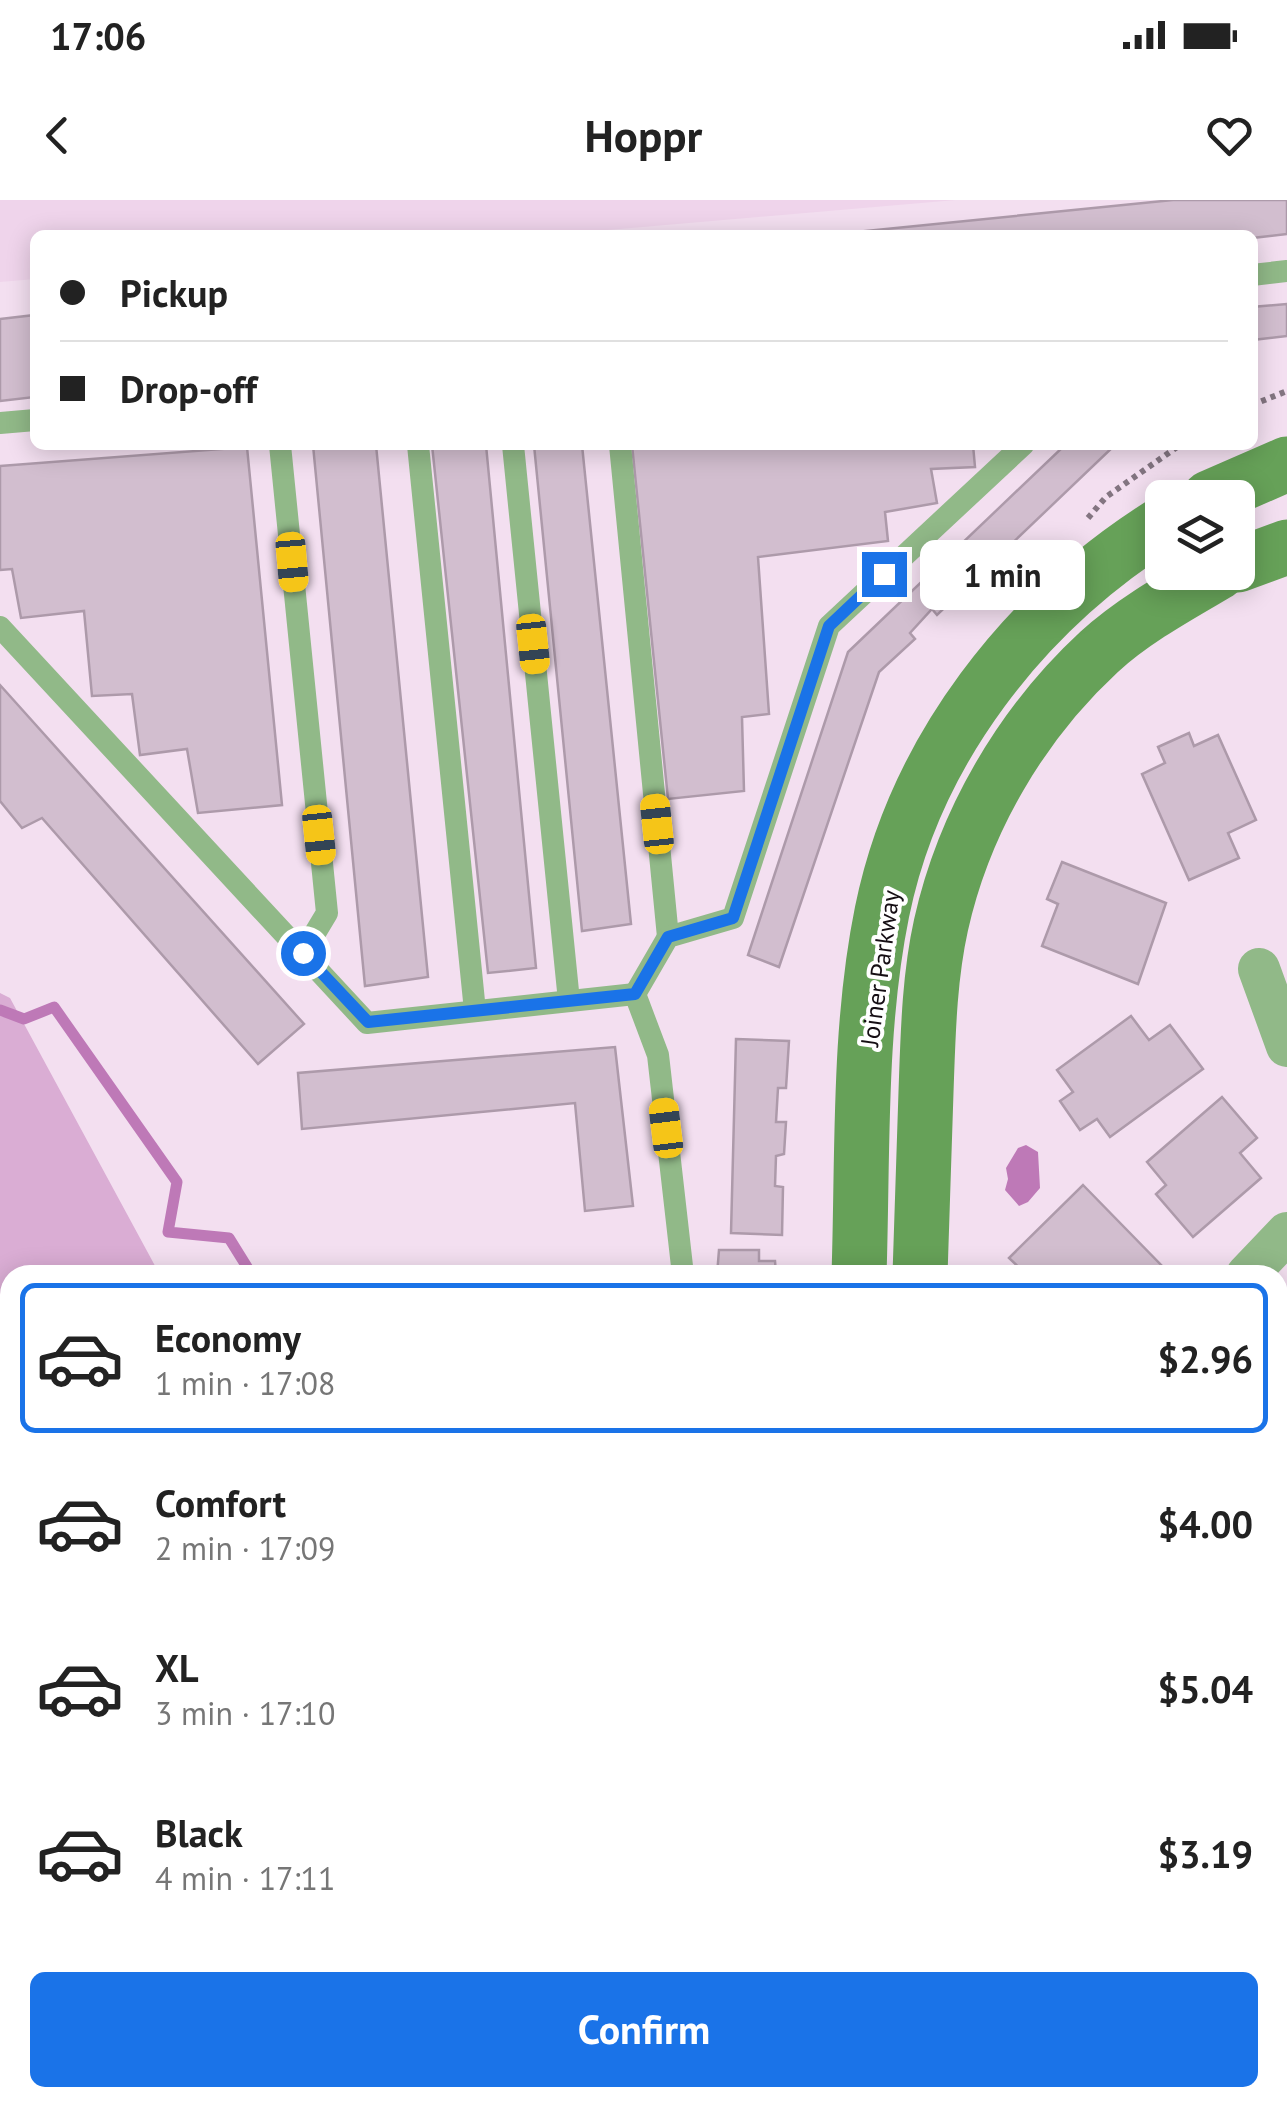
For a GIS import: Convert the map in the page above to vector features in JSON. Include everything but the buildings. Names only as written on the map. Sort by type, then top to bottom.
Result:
[{"type":"street","points":[[1250,480],[1287,464]]},
{"type":"street","name":"Joiner Parkway","points":[[859,1265],[868,1021],[882,912],[910,820],[946,744],[1005,659],[1057,603],[1145,535]]},
{"type":"street","points":[[1255,559],[1287,548]]},
{"type":"street","points":[[920,1265],[928,1030],[941,926],[967,841],[999,774],[1056,697],[1100,651],[1154,610],[1188,590]]},
{"type":"street","points":[[1258,969],[1287,1046]]},
{"type":"street","points":[[1257,1265],[1287,1233]]},
{"type":"lane","points":[[1258,274],[1287,271]]},
{"type":"lane","points":[[0,424],[30,421]]},
{"type":"lane","points":[[281,450],[327,913],[303,953]]},
{"type":"lane","points":[[419,450],[475,1011]]},
{"type":"lane","points":[[513,450],[568,1001]]},
{"type":"lane","points":[[620,450],[668,937],[635,994]]},
{"type":"lane","points":[[668,937],[733,918],[829,626],[1018,450]]},
{"type":"lane","points":[[0,628],[368,1022],[635,994]]},
{"type":"lane","points":[[635,994],[658,1055],[681,1265]]},
{"type":"path","points":[[1258,403],[1287,391]]},
{"type":"shaded area","points":[[0,200],[956,200],[608,230],[30,230],[30,279],[0,282]]},
{"type":"shaded area","points":[[0,993],[10,998],[155,1265],[0,1265]]},
{"type":"shaded area","points":[[1026,1145],[1038,1152],[1040,1188],[1019,1206],[1005,1190],[1006,1168],[1018,1148]]},
{"type":"waterway","points":[[0,1010],[24,1019],[54,1007],[177,1182],[168,1232],[229,1238],[246,1265]]},
{"type":"route","points":[[303,953],[368,1022],[635,994],[668,937],[733,918],[829,626],[884,574]]}]
